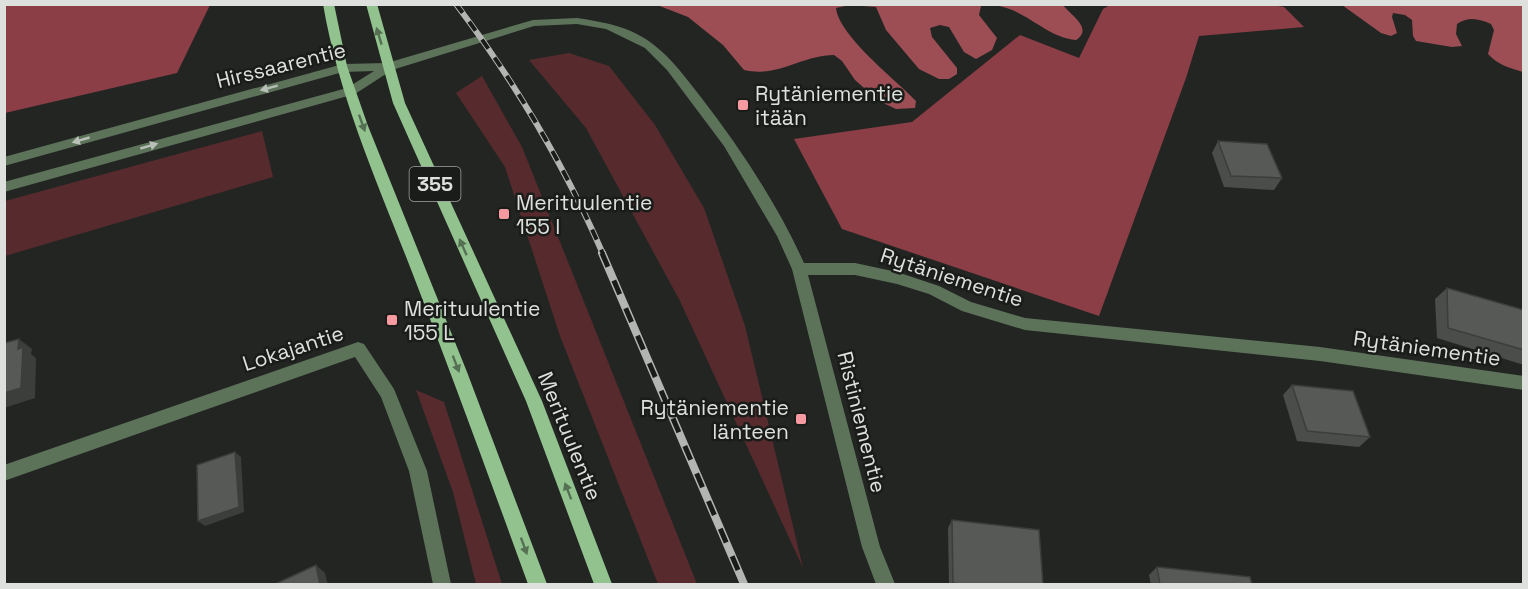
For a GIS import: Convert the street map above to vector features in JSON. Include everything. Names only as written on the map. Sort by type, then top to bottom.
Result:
[{"type":"main road","name":"355","points":[[328,4],[332,33],[351,91],[477,417],[538,585]]},
{"type":"main road","name":"Merituulentie","points":[[371,4],[388,67],[407,122],[534,401],[603,585]]},
{"type":"street","points":[[388,67],[533,23],[577,21],[619,31],[649,46],[670,67],[729,143],[784,235],[799,269]]},
{"type":"street","name":"Hirssaarentie","points":[[4,162],[343,68],[388,67]]},
{"type":"street","name":"Hirssaarentie","points":[[4,187],[351,91],[388,67]]},
{"type":"street","name":"Rytäniementie","points":[[799,269],[855,269],[897,278],[934,290],[967,307],[1025,324],[1320,354],[1524,383]]},
{"type":"street","name":"Ristiniementie","points":[[799,269],[871,547],[885,585]]},
{"type":"street","name":"Lokajantie","points":[[4,474],[358,349],[388,394],[418,471],[442,585]]},
{"type":"shaded area","points":[[5,5],[210,5],[177,73],[5,113]]},
{"type":"shaded area","points":[[657,5],[850,5],[836,8],[839,19],[857,44],[916,101],[915,108],[896,109],[879,101],[855,80],[842,61],[834,55],[811,58],[768,71],[744,70],[723,45],[688,17]]},
{"type":"shaded area","points":[[850,5],[990,5],[981,6],[979,15],[997,38],[992,50],[976,59],[964,52],[949,27],[940,25],[930,28],[932,37],[957,68],[957,74],[949,79],[939,79],[919,69],[886,30],[876,7]]},
{"type":"shaded area","points":[[994,5],[1063,5],[1079,22],[1083,31],[1076,40],[1065,38],[1016,12]]},
{"type":"shaded area","points":[[1110,5],[1272,5],[1284,7],[1304,27],[1199,36],[1186,78],[1099,316],[842,229],[794,139],[912,122],[1020,35],[1079,58],[1103,9]]},
{"type":"shaded area","points":[[1342,5],[1523,5],[1523,72],[1500,63],[1488,54],[1494,30],[1487,22],[1470,19],[1461,21],[1457,24],[1456,34],[1462,46],[1452,47],[1416,41],[1413,36],[1412,20],[1405,15],[1393,13],[1397,33],[1391,36],[1381,33]]},
{"type":"shaded area","points":[[569,53],[609,66],[655,125],[704,208],[745,326],[803,568],[680,301],[586,128],[529,60]]},
{"type":"shaded area","points":[[482,76],[522,147],[697,584],[658,584],[560,336],[505,167],[456,93]]},
{"type":"shaded area","points":[[262,131],[273,177],[5,256],[5,201]]},
{"type":"shaded area","points":[[416,390],[444,402],[502,584],[476,584],[453,492]]},
{"type":"building","points":[[1218,141],[1267,144],[1282,178],[1231,176]]},
{"type":"building","points":[[1447,288],[1524,310],[1524,350],[1448,328]]},
{"type":"building","points":[[19,339],[18,349],[23,347],[21,388],[4,393],[4,343]]},
{"type":"building","points":[[1292,385],[1353,391],[1370,437],[1307,431]]},
{"type":"building","points":[[235,452],[239,507],[198,521],[197,465]]},
{"type":"building","points":[[952,520],[1039,530],[1043,585],[953,583]]},
{"type":"building","points":[[316,565],[320,585],[273,585]]},
{"type":"building","points":[[1157,567],[1250,577],[1252,585],[1160,585]]},
{"type":"railway","points":[[456,4],[478,33],[537,124],[572,188],[603,254]]},
{"type":"railway","points":[[602,253],[744,584]]},
{"type":"place","name":"Rytäniementie itään","points":[[743,105]]},
{"type":"place","name":"Merituulentie 155 I","points":[[504,214]]},
{"type":"place","name":"Merituulentie 155 L","points":[[392,320]]},
{"type":"place","name":"Rytäniementie länteen","points":[[801,419]]}]
